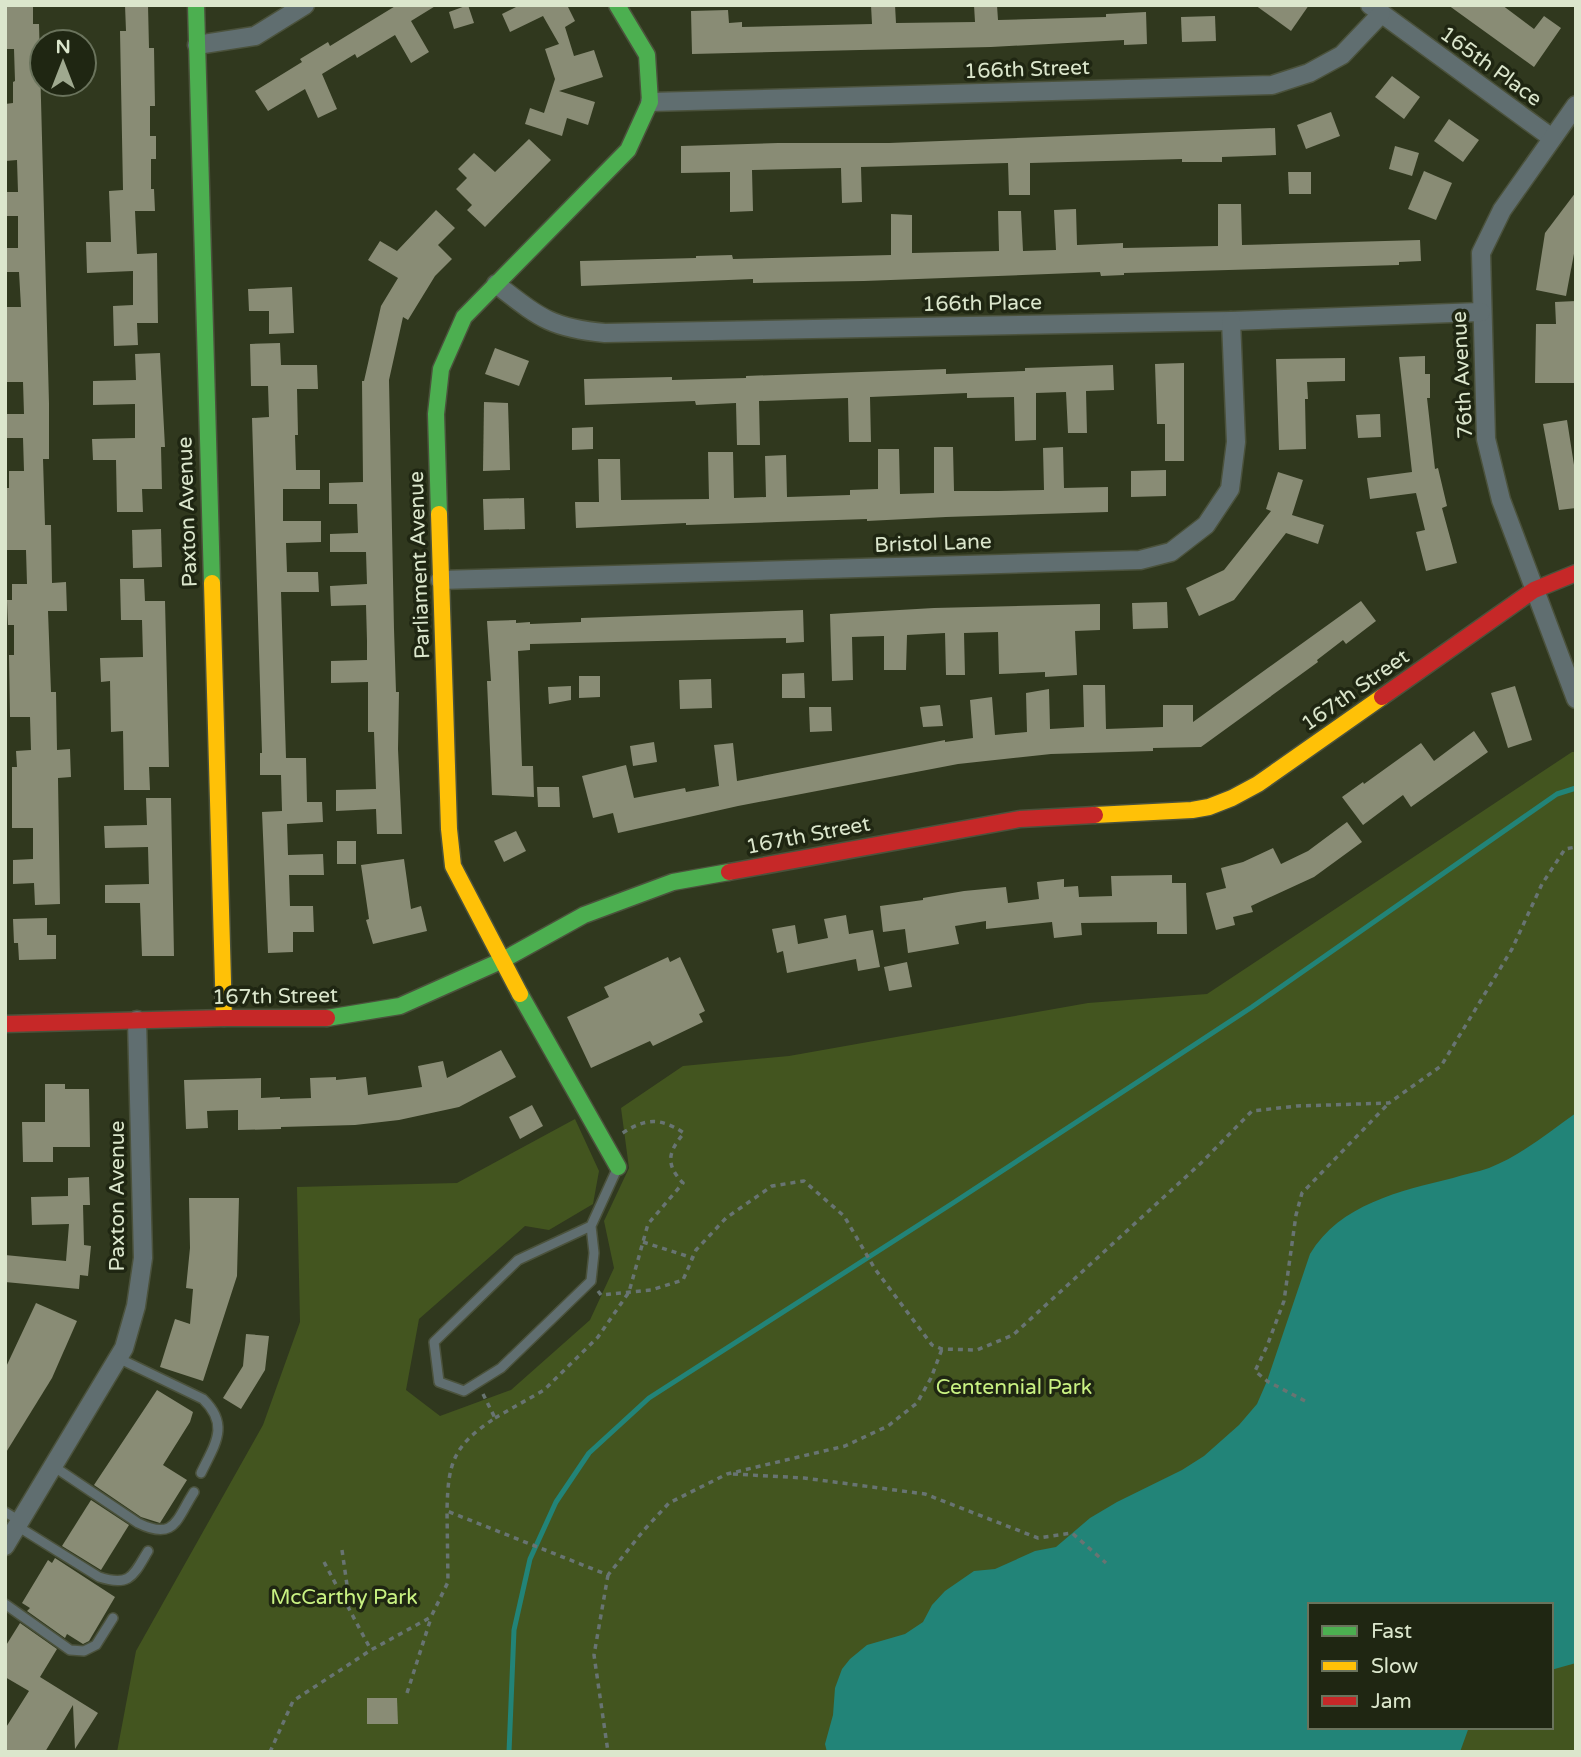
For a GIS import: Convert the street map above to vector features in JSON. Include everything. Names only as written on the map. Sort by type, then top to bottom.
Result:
[{"type":"street","name":"Paxton Avenue","points":[[196,5],[224,1018]]},
{"type":"street","points":[[197,45],[255,36],[304,5]]},
{"type":"street","name":"Parliament Avenue","points":[[617,5],[647,55],[650,102],[628,150],[464,317],[441,369],[436,414],[449,829],[453,866],[618,1167]]},
{"type":"street","name":"166th Street","points":[[650,102],[1272,85],[1309,72],[1342,54],[1375,10]]},
{"type":"street","name":"165th Place","points":[[1375,10],[1552,138]]},
{"type":"street","name":"76th Avenue","points":[[1576,105],[1502,210],[1481,253],[1486,439],[1501,500],[1576,699]]},
{"type":"street","name":"166th Place","points":[[496,284],[550,323],[577,331],[605,333],[1231,321],[1481,312]]},
{"type":"street","name":"Bristol Lane","points":[[440,580],[1140,560],[1171,552],[1206,525],[1230,489],[1236,442],[1231,321]]},
{"type":"street","name":"167th Street","points":[[5,1024],[330,1018],[400,1006],[503,960],[584,915],[673,882],[1008,821],[1072,815],[1172,813],[1209,807],[1258,784],[1534,590],[1576,573]]},
{"type":"street","name":"Paxton Avenue","points":[[5,1546],[14,1520],[53,1466],[124,1348],[136,1306],[143,1258],[138,1020]]},
{"type":"lane","points":[[591,1226],[518,1260],[434,1342],[439,1382],[464,1391],[501,1368],[591,1280],[594,1253],[591,1226],[618,1167]]},
{"type":"lane","points":[[118,1358],[203,1399],[214,1410],[219,1424],[218,1437],[201,1472]]},
{"type":"lane","points":[[53,1466],[153,1530],[165,1531],[173,1526],[194,1492]]},
{"type":"lane","points":[[14,1520],[99,1577],[113,1581],[124,1581],[132,1577],[148,1551]]},
{"type":"lane","points":[[5,1605],[70,1650],[84,1651],[96,1645],[113,1618]]},
{"type":"path","points":[[1305,1401],[1267,1381],[1255,1371],[1284,1301],[1296,1215],[1302,1193],[1389,1103],[1441,1066],[1512,949],[1542,884],[1565,849],[1576,847]]},
{"type":"path","points":[[591,1280],[601,1296],[650,1290],[683,1280],[696,1250],[726,1218],[772,1186],[804,1181],[844,1216],[875,1269],[932,1345],[942,1349],[976,1350],[1013,1335],[1201,1163],[1252,1111],[1297,1106],[1389,1103]]},
{"type":"path","points":[[407,1693],[431,1617],[448,1581],[448,1477],[462,1443],[495,1418],[544,1390],[598,1337],[629,1292],[648,1224],[683,1183],[672,1172],[670,1160],[675,1144],[684,1133],[669,1123],[659,1121],[632,1127],[617,1137]]},
{"type":"path","points":[[643,1242],[692,1258]]},
{"type":"path","points":[[608,1752],[594,1655],[608,1575],[644,1530],[669,1503],[727,1474],[845,1446],[888,1426],[917,1403],[931,1378],[942,1349]]},
{"type":"path","points":[[478,1382],[495,1418]]},
{"type":"path","points":[[727,1474],[804,1478],[925,1494],[1038,1538],[1072,1533],[1106,1563]]},
{"type":"path","points":[[447,1511],[608,1575]]},
{"type":"path","points":[[342,1550],[351,1612]]},
{"type":"path","points":[[324,1562],[371,1650]]},
{"type":"path","points":[[270,1752],[293,1701],[371,1650],[431,1617]]},
{"type":"green space","name":"Centennial Park","points":[[1572,752],[1576,752],[1576,1752],[117,1752],[136,1651],[263,1425],[300,1322],[297,1187],[457,1183],[575,1119],[599,1171],[593,1204],[549,1230],[525,1226],[419,1319],[406,1390],[440,1416],[511,1390],[590,1320],[614,1268],[604,1221],[629,1168],[621,1108],[683,1066],[789,1056],[1088,1003],[1207,994]]},
{"type":"water","points":[[1576,1113],[1576,1663],[1553,1669],[1553,1603],[1308,1603],[1308,1729],[1468,1729],[1460,1752],[827,1752],[825,1744],[833,1715],[835,1688],[842,1669],[867,1645],[905,1634],[923,1622],[932,1605],[945,1591],[974,1571],[995,1569],[1035,1551],[1056,1547],[1090,1518],[1204,1456],[1239,1425],[1257,1404],[1267,1381],[1310,1254],[1338,1223],[1373,1202],[1413,1188],[1485,1169],[1501,1163]]},
{"type":"building","points":[[5,5],[33,5],[33,24],[39,24],[39,28],[28,28],[28,98],[41,98],[49,403],[49,459],[43,459],[45,525],[51,525],[52,583],[66,582],[67,611],[48,611],[51,692],[56,692],[57,750],[70,749],[71,777],[58,778],[60,904],[35,905],[34,883],[13,884],[13,860],[33,859],[33,828],[12,828],[12,767],[17,767],[16,751],[31,750],[30,717],[10,717],[9,655],[14,655],[14,625],[8,625],[7,600],[12,600],[12,584],[27,584],[26,550],[5,550],[5,488],[9,488],[9,471],[24,471],[23,438],[5,438],[5,414],[24,414],[23,382],[5,382],[5,307],[21,307],[19,272],[5,272],[5,248],[18,248],[18,216],[5,216],[5,192],[18,192],[17,160],[5,161],[5,104],[13,103],[15,81],[14,49],[5,49]]},
{"type":"building","points":[[125,5],[148,5],[149,48],[154,48],[155,106],[150,106],[150,136],[156,136],[156,159],[151,159],[151,189],[154,189],[155,211],[135,211],[137,254],[157,253],[158,323],[137,323],[138,345],[114,346],[113,306],[133,305],[133,271],[87,273],[86,242],[111,242],[109,191],[123,190],[120,31],[126,31]]},
{"type":"building","points":[[397,5],[437,5],[411,21],[429,52],[411,63],[395,35],[357,58],[355,54],[322,74],[337,109],[318,118],[305,89],[268,111],[255,91],[302,62],[300,59],[328,42],[330,46]]},
{"type":"building","points":[[468,5],[474,23],[454,29],[449,12]]},
{"type":"building","points":[[520,5],[567,5],[575,21],[565,27],[574,56],[594,50],[603,77],[559,91],[595,102],[588,125],[567,118],[562,136],[525,124],[530,108],[544,113],[555,79],[545,49],[559,44],[543,16],[510,32],[502,14]]},
{"type":"building","points":[[871,5],[895,5],[896,23],[975,22],[974,5],[997,5],[998,20],[1106,17],[1106,14],[1146,12],[1147,44],[1124,45],[1124,40],[991,47],[692,54],[691,11],[728,10],[729,23],[742,22],[742,27],[872,24]]},
{"type":"building","points":[[1255,5],[1309,5],[1291,31]]},
{"type":"building","points":[[1448,5],[1502,5],[1534,29],[1544,16],[1561,28],[1534,67]]},
{"type":"building","points":[[1215,16],[1216,41],[1182,42],[1181,17]]},
{"type":"building","points":[[1392,76],[1420,97],[1404,119],[1375,97]]},
{"type":"building","points":[[1331,112],[1340,136],[1306,149],[1297,125]]},
{"type":"building","points":[[1449,119],[1479,140],[1463,162],[1434,141]]},
{"type":"building","points":[[1275,128],[1276,155],[1222,157],[1222,162],[1182,162],[1182,159],[1030,163],[1030,195],[1009,195],[1008,163],[861,167],[862,202],[842,203],[841,168],[752,170],[753,211],[730,212],[730,172],[681,173],[681,146],[889,143]]},
{"type":"building","points":[[529,139],[551,160],[485,227],[467,210],[472,205],[456,189],[467,178],[458,169],[474,153],[495,172]]},
{"type":"building","points":[[1395,146],[1419,153],[1412,176],[1389,169]]},
{"type":"building","points":[[1424,171],[1452,183],[1436,220],[1408,209]]},
{"type":"building","points":[[1288,172],[1311,172],[1311,194],[1289,194]]},
{"type":"building","points":[[1576,192],[1576,243],[1566,296],[1536,290],[1545,233]]},
{"type":"building","points":[[1218,204],[1241,204],[1242,245],[1420,240],[1421,261],[1399,262],[1399,265],[1124,273],[1101,276],[1100,272],[864,281],[753,283],[753,279],[581,286],[580,261],[732,255],[733,259],[891,255],[891,214],[912,215],[912,253],[999,251],[998,211],[1021,211],[1023,251],[1056,250],[1054,210],[1076,209],[1077,245],[1123,243],[1123,248],[1218,246]]},
{"type":"building","points":[[436,210],[455,228],[438,245],[452,259],[435,276],[408,320],[403,317],[389,380],[394,629],[396,692],[399,692],[398,749],[402,834],[377,834],[376,809],[336,811],[336,790],[376,789],[374,732],[368,732],[368,682],[331,683],[331,661],[367,660],[367,641],[366,605],[331,606],[330,586],[367,584],[366,552],[330,552],[330,534],[358,533],[357,504],[329,504],[329,483],[363,482],[362,381],[381,306],[398,278],[368,260],[380,241],[397,251]]},
{"type":"building","points":[[292,287],[294,333],[269,334],[269,311],[249,311],[248,289]]},
{"type":"building","points":[[1576,301],[1576,383],[1535,383],[1536,324],[1556,324],[1555,302]]},
{"type":"building","points":[[280,343],[281,365],[317,365],[318,389],[297,389],[298,435],[295,435],[296,470],[320,470],[320,489],[283,489],[283,521],[321,521],[321,542],[286,543],[287,572],[318,572],[319,592],[281,592],[286,758],[306,758],[307,802],[322,802],[323,822],[287,824],[288,855],[323,854],[324,875],[289,875],[290,906],[313,906],[314,932],[293,932],[293,952],[268,953],[262,812],[282,811],[281,775],[260,775],[262,753],[252,418],[269,417],[268,386],[251,386],[250,344]]},
{"type":"building","points":[[495,348],[529,361],[519,386],[485,374]]},
{"type":"building","points":[[160,353],[165,447],[161,447],[162,489],[142,489],[143,512],[117,512],[116,460],[93,460],[92,439],[135,438],[135,404],[93,405],[93,381],[136,380],[135,354]]},
{"type":"building","points":[[1425,356],[1425,374],[1430,374],[1430,398],[1427,398],[1435,469],[1438,468],[1447,506],[1442,508],[1457,563],[1426,571],[1416,532],[1425,530],[1416,493],[1370,499],[1367,478],[1412,472],[1399,357]]},
{"type":"building","points":[[1345,358],[1345,381],[1307,382],[1306,449],[1279,450],[1276,359]]},
{"type":"building","points":[[1184,363],[1184,461],[1165,461],[1165,424],[1157,424],[1155,364]]},
{"type":"building","points":[[1113,365],[1114,390],[1086,391],[1087,433],[1068,433],[1066,392],[1036,393],[1036,440],[1015,441],[1014,397],[967,398],[967,393],[870,397],[871,442],[849,442],[848,398],[759,401],[760,445],[737,445],[736,403],[696,405],[695,401],[585,405],[584,379],[746,378],[946,369],[946,374]]},
{"type":"building","points":[[484,402],[508,403],[510,470],[483,471]]},
{"type":"building","points":[[1380,414],[1381,437],[1358,438],[1356,415]]},
{"type":"building","points":[[1567,420],[1576,465],[1576,508],[1559,510],[1543,424]]},
{"type":"building","points":[[593,427],[593,449],[572,450],[572,428]]},
{"type":"building","points":[[934,447],[953,447],[954,491],[998,491],[1044,490],[1043,448],[1063,447],[1064,488],[1108,487],[1108,512],[576,528],[575,502],[599,502],[598,459],[620,459],[621,500],[709,499],[708,452],[733,452],[734,498],[766,497],[765,456],[786,455],[787,497],[850,495],[850,490],[878,489],[878,449],[899,449],[900,494],[934,493]]},
{"type":"building","points":[[1166,470],[1166,496],[1131,497],[1131,471]]},
{"type":"building","points":[[1278,472],[1303,480],[1292,515],[1324,525],[1318,544],[1286,533],[1234,600],[1199,616],[1186,588],[1224,570],[1271,511],[1266,509]]},
{"type":"building","points":[[524,498],[525,529],[484,530],[483,499]]},
{"type":"building","points":[[161,529],[162,567],[133,568],[132,530]]},
{"type":"building","points":[[120,579],[144,579],[145,601],[165,601],[169,767],[149,767],[150,790],[124,790],[123,731],[111,732],[110,681],[101,682],[100,658],[143,657],[142,620],[121,620]]},
{"type":"building","points":[[1361,601],[1376,621],[1346,644],[1343,640],[1317,660],[1318,662],[1201,747],[1051,754],[958,764],[738,806],[618,833],[613,813],[593,818],[582,776],[626,765],[634,798],[685,788],[686,792],[719,786],[714,745],[733,743],[737,781],[945,740],[973,738],[970,700],[992,697],[995,735],[1027,732],[1026,693],[1049,689],[1050,729],[1084,727],[1083,685],[1105,685],[1106,729],[1163,727],[1163,705],[1193,705],[1193,722]]},
{"type":"building","points":[[1167,602],[1168,628],[1133,629],[1132,603]]},
{"type":"building","points":[[1100,604],[1100,630],[1075,631],[1077,675],[1045,677],[1045,672],[999,674],[998,632],[964,633],[965,675],[946,675],[945,633],[907,635],[906,670],[884,670],[884,636],[852,637],[853,680],[832,681],[830,614],[934,608]]},
{"type":"building","points":[[803,610],[804,642],[786,643],[786,638],[530,644],[530,650],[518,651],[522,766],[533,766],[534,797],[492,795],[487,681],[491,681],[487,621],[516,620],[516,623],[530,624],[581,622],[581,618]]},
{"type":"building","points":[[804,673],[805,698],[782,698],[782,674]]},
{"type":"building","points":[[579,676],[600,676],[600,697],[579,698]]},
{"type":"building","points":[[711,679],[712,708],[680,709],[679,680]]},
{"type":"building","points":[[571,686],[571,700],[549,704],[548,687]]},
{"type":"building","points":[[1515,686],[1532,740],[1508,748],[1491,693]]},
{"type":"building","points":[[940,705],[943,726],[923,727],[920,707]]},
{"type":"building","points":[[809,707],[831,707],[832,731],[810,732]]},
{"type":"building","points":[[1474,731],[1488,752],[1411,807],[1403,795],[1363,825],[1342,797],[1421,743],[1434,761]]},
{"type":"building","points":[[654,742],[657,762],[633,766],[630,746]]},
{"type":"building","points":[[537,787],[559,787],[560,807],[538,807]]},
{"type":"building","points":[[146,798],[171,798],[174,956],[142,956],[140,903],[105,903],[105,885],[149,884],[148,847],[105,848],[104,826],[147,825]]},
{"type":"building","points":[[1347,822],[1362,842],[1314,877],[1251,906],[1253,912],[1233,917],[1235,925],[1216,930],[1206,893],[1226,888],[1221,868],[1243,862],[1273,848],[1281,864],[1308,851]]},
{"type":"building","points":[[516,831],[526,851],[504,862],[494,841]]},
{"type":"building","points":[[337,841],[356,841],[356,864],[337,864]]},
{"type":"building","points":[[404,859],[411,909],[421,906],[427,931],[373,944],[366,920],[369,919],[361,865]]},
{"type":"building","points":[[1172,875],[1172,883],[1186,883],[1187,934],[1157,934],[1157,922],[1081,923],[1082,935],[1054,938],[1052,922],[986,929],[986,921],[955,926],[959,944],[908,953],[905,929],[883,932],[880,906],[964,891],[1006,887],[1008,903],[1039,899],[1037,882],[1064,879],[1064,887],[1078,886],[1079,897],[1112,896],[1111,876]]},
{"type":"building","points":[[846,915],[849,934],[873,930],[880,967],[858,971],[856,959],[787,973],[783,951],[777,953],[772,929],[795,925],[798,944],[828,938],[824,919]]},
{"type":"building","points":[[47,918],[47,935],[56,935],[56,959],[19,960],[18,943],[14,943],[13,919]]},
{"type":"building","points":[[668,957],[670,962],[680,957],[705,1011],[699,1014],[703,1022],[653,1046],[650,1041],[591,1068],[567,1017],[609,997],[604,987]]},
{"type":"building","points":[[907,962],[912,987],[889,991],[884,967]]},
{"type":"building","points":[[501,1050],[516,1077],[459,1107],[399,1120],[355,1125],[238,1130],[238,1110],[207,1111],[208,1128],[186,1129],[184,1080],[261,1078],[261,1098],[280,1099],[311,1098],[310,1078],[336,1077],[336,1080],[366,1077],[368,1095],[422,1087],[418,1066],[443,1061],[447,1078]]},
{"type":"building","points":[[45,1084],[65,1084],[65,1089],[89,1089],[90,1147],[53,1147],[53,1162],[23,1162],[22,1122],[45,1122]]},
{"type":"building","points":[[532,1105],[543,1126],[520,1139],[509,1117]]},
{"type":"building","points":[[89,1177],[90,1205],[83,1205],[84,1245],[91,1246],[88,1276],[80,1275],[79,1289],[5,1282],[5,1255],[66,1261],[69,1224],[32,1225],[31,1197],[68,1196],[68,1178]]},
{"type":"building","points":[[189,1198],[239,1198],[237,1276],[203,1381],[160,1367],[175,1319],[190,1324],[193,1289],[186,1288],[190,1248]]},
{"type":"building","points":[[36,1303],[77,1321],[52,1378],[5,1454],[5,1369]]},
{"type":"building","points":[[246,1334],[269,1336],[265,1370],[241,1409],[223,1398],[243,1366]]},
{"type":"building","points":[[157,1390],[193,1412],[190,1422],[163,1465],[187,1480],[160,1523],[141,1517],[94,1485]]},
{"type":"building","points":[[91,1500],[129,1525],[101,1570],[62,1546]]},
{"type":"building","points":[[55,1558],[115,1597],[89,1641],[83,1644],[67,1634],[65,1638],[27,1611],[30,1608],[22,1603],[48,1560],[52,1563]]},
{"type":"building","points":[[20,1623],[57,1649],[40,1677],[98,1713],[75,1749],[73,1705],[45,1752],[5,1752],[5,1729],[29,1691],[5,1677],[5,1647]]},
{"type":"building","points":[[367,1698],[397,1698],[398,1724],[367,1724]]},
{"type":"waterway","points":[[509,1752],[514,1630],[530,1559],[556,1502],[589,1453],[649,1398],[1252,1007],[1557,794],[1576,788]]},
{"type":"traffic: fast","points":[[196,5],[212,583]]},
{"type":"traffic: fast","points":[[439,514],[436,414],[441,369],[464,317],[628,150],[650,102],[647,55],[617,5]]},
{"type":"traffic: fast","points":[[327,1018],[400,1006],[503,960],[584,915],[673,882],[729,872]]},
{"type":"traffic: fast","points":[[520,994],[618,1167]]},
{"type":"traffic: slow","points":[[439,514],[449,829],[453,866],[520,994]]},
{"type":"traffic: slow","points":[[212,583],[224,1018]]},
{"type":"traffic: slow","points":[[1095,815],[1192,810],[1232,798],[1258,784],[1382,697]]},
{"type":"traffic: jam","points":[[1382,697],[1534,590],[1576,573]]},
{"type":"traffic: jam","points":[[729,872],[1020,819],[1095,815]]},
{"type":"traffic: jam","points":[[5,1024],[327,1018]]},
{"type":"park label","name":"McCarthy Park","points":[[344,1597]]}]
